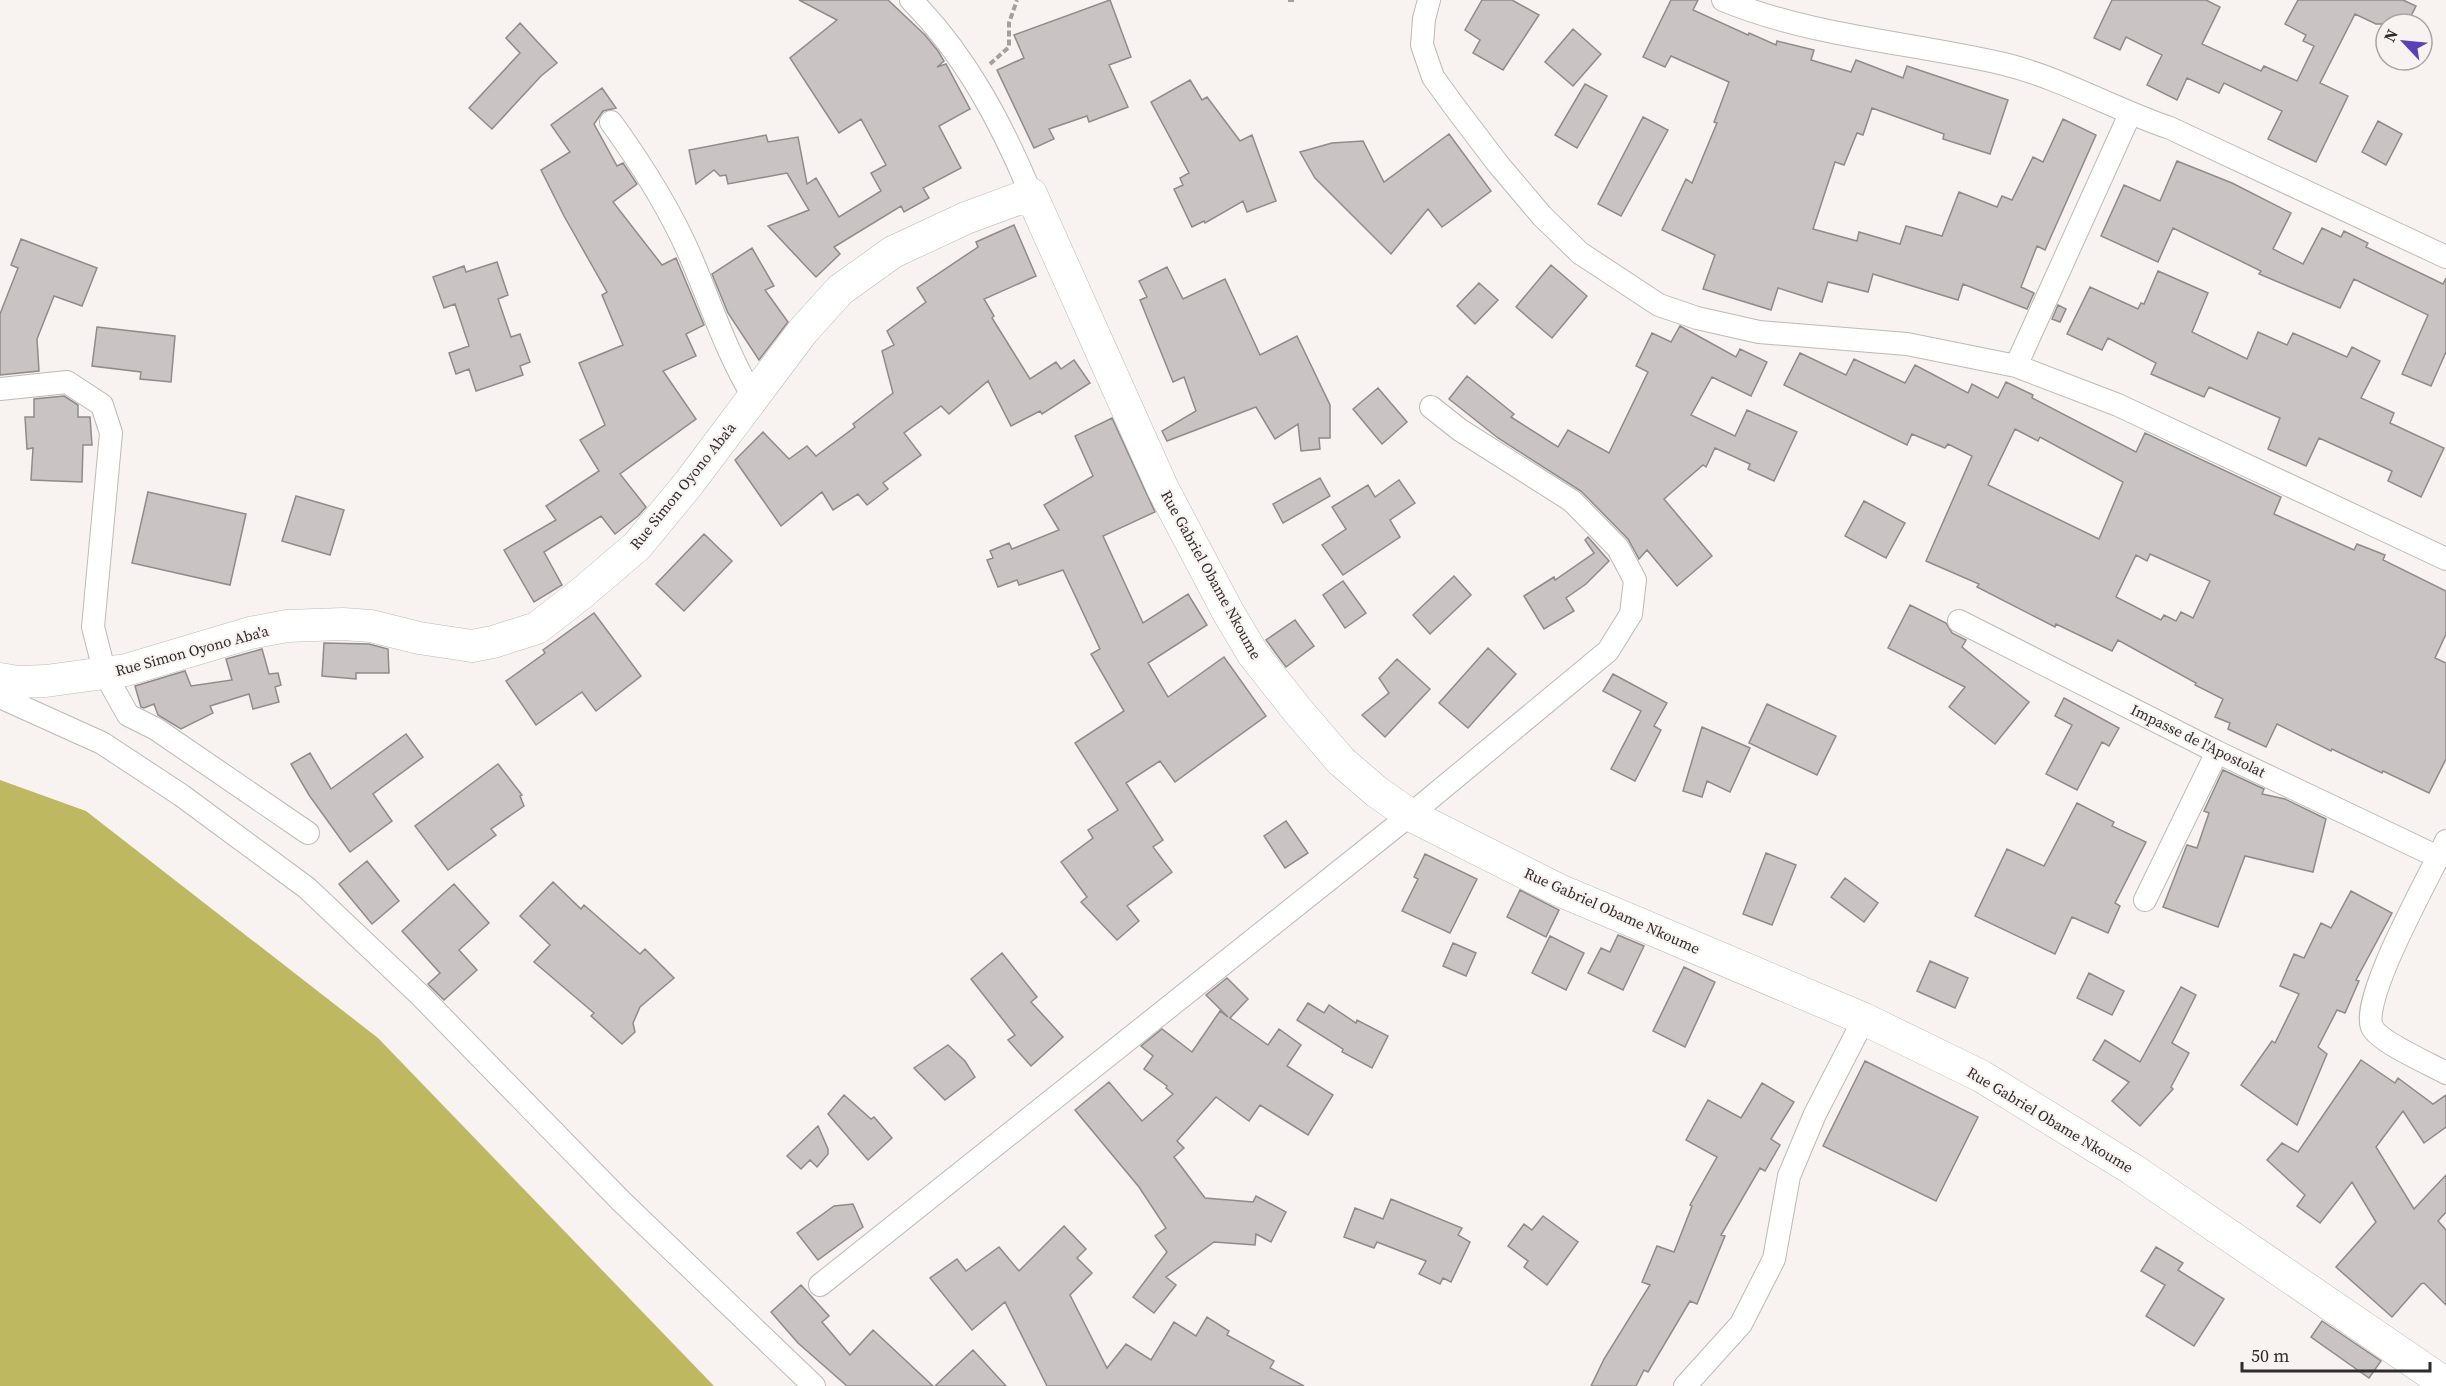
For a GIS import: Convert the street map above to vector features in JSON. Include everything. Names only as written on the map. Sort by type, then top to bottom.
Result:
[{"type":"street","points":[[911,0],[949,43],[971,75],[1019,166],[1031,194]]},
{"type":"street","points":[[1430,0],[1424,19],[1422,45],[1433,77],[1498,164],[1542,216],[1581,253],[1625,285],[1659,305],[1697,318],[1759,332],[1907,344],[2016,366],[2118,405],[2446,559]]},
{"type":"street","points":[[1724,0],[1781,21],[2006,64],[2099,98],[2130,114],[2170,128],[2446,257]]},
{"type":"street","points":[[2016,366],[2130,114]]},
{"type":"street","points":[[610,122],[652,181],[692,258],[736,369],[754,398]]},
{"type":"street","name":"Rue Simon Oyono Aba'a","points":[[0,679],[18,682],[46,681],[105,674],[148,664],[250,633],[287,627],[343,624],[371,626],[419,638],[472,646],[537,628],[637,546],[665,514],[797,338],[840,290],[893,252],[966,218],[1031,194]]},
{"type":"street","name":"Rue Gabriel Obame Nkoume","points":[[1031,194],[1162,489],[1253,654],[1341,761],[1377,792],[1410,815],[1559,890],[1864,1019],[1981,1076],[2132,1169],[2446,1384]]},
{"type":"street","points":[[0,389],[67,382],[102,405],[111,433],[93,627],[105,674],[128,715],[156,729],[308,833]]},
{"type":"street","points":[[820,1285],[1410,815],[1608,651],[1631,614],[1635,580],[1618,548],[1572,501],[1460,430],[1431,407]]},
{"type":"street","name":"Impasse de l'Apostolat","points":[[1959,621],[2217,752],[2442,849]]},
{"type":"street","points":[[0,697],[102,743],[182,795],[307,888],[420,995],[621,1201],[814,1386]]},
{"type":"street","points":[[2145,900],[2217,752]]},
{"type":"street","points":[[2442,849],[2379,980],[2370,1014],[2373,1029],[2390,1043],[2446,1073]]},
{"type":"street","points":[[1685,1386],[1741,1324],[1774,1259],[1789,1176],[1815,1114],[1864,1019]]},
{"type":"path","points":[[971,75],[994,61],[1009,47],[1010,23],[1017,0]]},
{"type":"path","points":[[1288,0],[1296,0]]},
{"type":"shaded area","points":[[0,780],[86,811],[378,1038],[714,1386],[0,1386]]},
{"type":"building","points":[[799,0],[888,0],[925,35],[938,51],[944,61],[937,67],[946,64],[970,109],[939,126],[961,168],[923,188],[929,198],[904,212],[901,206],[834,247],[840,254],[816,277],[768,226],[809,210],[787,173],[728,184],[726,175],[720,176],[714,170],[696,184],[689,150],[766,135],[768,142],[798,137],[807,184],[816,178],[839,217],[881,191],[871,173],[886,165],[861,119],[839,133],[790,58],[837,20]]},
{"type":"building","points":[[1110,0],[1131,57],[1109,65],[1128,107],[1089,122],[1087,116],[1049,129],[1054,139],[1034,148],[997,70],[1024,58],[1014,35]]},
{"type":"building","points":[[1482,0],[1512,0],[1539,15],[1503,70],[1473,53],[1480,40],[1465,30]]},
{"type":"building","points":[[1671,0],[1698,0],[1693,10],[1776,45],[1777,41],[1814,50],[1811,60],[1851,72],[1856,60],[1903,78],[1907,66],[2008,100],[1990,154],[1943,139],[1944,134],[1872,108],[1863,135],[1857,133],[1844,165],[1835,162],[1813,229],[1857,241],[1859,232],[1900,244],[1906,226],[1942,236],[1959,192],[1997,207],[2002,196],[2012,200],[2033,157],[2043,162],[2063,119],[2096,135],[2045,250],[2037,246],[2021,287],[2034,293],[2027,309],[1963,284],[1958,300],[1873,274],[1868,292],[1828,282],[1822,302],[1778,288],[1771,310],[1703,289],[1715,255],[1662,230],[1686,179],[1692,183],[1717,123],[1714,122],[1729,82],[1671,56],[1665,67],[1643,57]]},
{"type":"building","points":[[2112,0],[2206,0],[2220,7],[2202,44],[2261,71],[2264,66],[2297,81],[2314,46],[2303,41],[2306,35],[2285,24],[2298,0],[2403,0],[2416,6],[2413,12],[2374,12],[2374,23],[2355,14],[2320,83],[2348,96],[2316,162],[2268,139],[2282,111],[2224,83],[2219,93],[2187,78],[2177,100],[2147,85],[2162,55],[2126,37],[2120,50],[2094,38]]},
{"type":"building","points":[[520,23],[557,63],[541,76],[492,129],[469,108],[520,53],[506,38]]},
{"type":"building","points":[[1573,29],[1601,54],[1573,86],[1545,62]]},
{"type":"building","points":[[1190,80],[1202,100],[1207,97],[1240,141],[1252,135],[1276,201],[1247,212],[1243,201],[1205,223],[1204,221],[1192,227],[1174,189],[1183,185],[1180,178],[1189,173],[1151,102]]},
{"type":"building","points":[[1585,84],[1607,96],[1577,148],[1555,135]]},
{"type":"building","points":[[602,88],[616,108],[603,111],[594,124],[617,166],[623,163],[637,184],[613,202],[662,265],[676,258],[704,325],[686,334],[696,356],[663,371],[696,419],[620,474],[646,507],[638,516],[615,534],[601,516],[544,552],[562,585],[534,602],[504,550],[556,520],[546,506],[599,471],[580,440],[605,425],[579,363],[623,345],[602,295],[607,292],[541,170],[570,152],[551,125]]},
{"type":"building","points":[[1643,117],[1668,130],[1621,216],[1598,204]]},
{"type":"building","points":[[2378,121],[2402,134],[2386,165],[2362,152]]},
{"type":"building","points":[[1449,134],[1491,191],[1442,227],[1428,209],[1391,254],[1315,178],[1300,152],[1332,143],[1363,141],[1384,182]]},
{"type":"building","points":[[2177,161],[2232,183],[2291,213],[2273,249],[2303,264],[2322,228],[2341,237],[2344,231],[2368,243],[2366,247],[2443,284],[2446,278],[2446,352],[2431,386],[2402,374],[2428,315],[2354,279],[2340,308],[2259,274],[2261,271],[2173,228],[2158,262],[2101,236],[2124,185],[2160,201]]},
{"type":"building","points":[[1014,225],[1036,276],[984,299],[994,316],[992,318],[1030,379],[1056,362],[1061,369],[1074,360],[1090,383],[1042,414],[1040,411],[1011,426],[988,381],[949,414],[941,406],[904,433],[921,455],[883,483],[888,489],[867,505],[858,494],[833,510],[822,492],[781,526],[735,460],[763,432],[789,459],[807,446],[816,456],[855,427],[853,424],[893,393],[882,351],[894,345],[887,331],[926,302],[917,288],[978,247],[976,242]]},
{"type":"building","points":[[21,239],[97,268],[82,306],[54,296],[37,339],[39,371],[0,375],[0,314],[18,268],[11,265]]},
{"type":"building","points":[[752,248],[774,286],[765,290],[788,322],[759,360],[728,313],[712,274]]},
{"type":"building","points":[[497,262],[508,295],[498,299],[511,337],[520,334],[530,362],[520,366],[523,375],[476,391],[469,369],[456,374],[449,353],[469,346],[455,304],[444,308],[433,277],[464,266],[466,272]]},
{"type":"building","points":[[1551,265],[1587,296],[1552,338],[1516,307]]},
{"type":"building","points":[[1167,267],[1183,299],[1225,279],[1260,355],[1297,336],[1330,405],[1330,438],[1319,438],[1320,449],[1301,451],[1298,424],[1275,439],[1256,407],[1167,441],[1162,431],[1196,411],[1184,377],[1173,382],[1140,300],[1147,297],[1139,281]]},
{"type":"building","points":[[2158,271],[2208,293],[2192,332],[2247,359],[2258,332],[2287,345],[2293,333],[2347,357],[2352,347],[2380,361],[2361,398],[2394,413],[2390,423],[2444,448],[2421,497],[2388,481],[2392,471],[2319,438],[2306,466],[2268,449],[2280,418],[2209,387],[2204,397],[2151,374],[2156,363],[2108,338],[2102,350],[2067,334],[2090,287],[2138,309],[2141,303],[2144,304]]},
{"type":"building","points":[[1479,283],[1498,300],[1475,324],[1457,306]]},
{"type":"building","points":[[2058,305],[2066,309],[2060,322],[2052,319]]},
{"type":"building","points":[[1680,326],[1736,357],[1740,349],[1767,362],[1751,396],[1712,377],[1691,415],[1735,436],[1747,410],[1797,432],[1774,481],[1748,469],[1750,464],[1715,448],[1706,467],[1703,465],[1664,499],[1712,556],[1677,586],[1647,550],[1639,559],[1628,539],[1581,491],[1498,438],[1449,399],[1467,376],[1514,414],[1511,417],[1558,447],[1568,430],[1609,453],[1648,372],[1636,366],[1652,333],[1671,342]]},
{"type":"building","points":[[97,327],[175,336],[171,382],[140,379],[141,372],[92,366]]},
{"type":"building","points":[[1800,353],[1846,375],[1854,359],[1905,383],[1915,365],[1968,393],[1972,384],[1998,398],[2006,382],[2136,452],[2145,433],[2281,497],[2274,514],[2354,550],[2357,544],[2385,555],[2383,560],[2446,591],[2446,634],[2435,658],[2446,663],[2446,759],[2429,793],[2332,749],[2331,751],[2277,724],[2266,747],[2228,729],[2230,723],[2215,717],[2223,699],[2118,640],[2112,651],[2056,624],[2055,627],[1977,587],[1979,584],[1926,561],[1972,456],[1948,444],[1945,448],[1912,434],[1907,445],[1784,385]],"holes":[[[2015,429],[2038,441],[2040,437],[2123,482],[2099,539],[1988,485]],[[2150,554],[2210,581],[2193,618],[2181,612],[2176,621],[2164,615],[2161,620],[2116,597],[2136,555],[2147,561]]]},
{"type":"building","points":[[1378,388],[1407,422],[1382,444],[1353,409]]},
{"type":"building","points":[[64,396],[78,405],[78,417],[90,417],[92,445],[83,445],[82,482],[31,480],[33,448],[27,449],[25,417],[34,417],[34,399]]},
{"type":"building","points":[[1112,418],[1155,512],[1103,536],[1143,623],[1188,594],[1207,625],[1148,663],[1168,697],[1224,657],[1266,716],[1175,782],[1160,761],[1126,783],[1163,840],[1153,847],[1172,872],[1127,906],[1139,921],[1117,940],[1081,902],[1087,897],[1061,862],[1093,838],[1088,830],[1118,810],[1075,743],[1124,711],[1091,654],[1100,649],[1063,570],[1019,585],[1017,580],[998,587],[987,560],[993,558],[990,551],[1009,543],[1012,549],[1059,530],[1044,505],[1093,476],[1075,436]]},
{"type":"building","points":[[1320,478],[1330,496],[1283,523],[1273,504]]},
{"type":"building","points":[[1399,480],[1415,503],[1390,520],[1400,537],[1343,575],[1322,545],[1346,529],[1332,507],[1368,485],[1375,497]]},
{"type":"building","points":[[148,492],[246,514],[230,585],[132,563]]},
{"type":"building","points":[[296,496],[344,510],[330,555],[282,541]]},
{"type":"building","points":[[1864,501],[1905,523],[1886,558],[1845,536]]},
{"type":"building","points":[[704,534],[732,561],[684,611],[656,584]]},
{"type":"building","points":[[1588,537],[1609,561],[1586,584],[1566,598],[1574,611],[1544,629],[1524,596],[1554,577],[1555,580],[1594,553],[1585,540]]},
{"type":"building","points":[[1454,576],[1471,595],[1430,634],[1413,615]]},
{"type":"building","points":[[1343,581],[1366,613],[1345,628],[1323,595]]},
{"type":"building","points":[[1910,605],[1946,623],[1952,633],[1966,640],[1962,647],[2029,702],[1995,744],[1949,707],[1965,687],[1888,648]]},
{"type":"building","points":[[594,613],[641,676],[596,711],[582,692],[536,725],[506,681],[545,653],[543,650]]},
{"type":"building","points":[[1295,620],[1314,646],[1286,667],[1266,640]]},
{"type":"building","points":[[324,643],[369,644],[388,649],[389,673],[356,673],[356,679],[322,676]]},
{"type":"building","points":[[1488,648],[1516,674],[1468,728],[1439,703]]},
{"type":"building","points":[[262,649],[269,674],[278,673],[281,685],[275,687],[279,702],[253,709],[249,694],[210,706],[213,713],[181,729],[158,715],[154,704],[141,707],[135,686],[185,671],[191,686],[232,680],[226,659]]},
{"type":"building","points":[[1397,659],[1430,689],[1385,737],[1362,715],[1389,693],[1379,678]]},
{"type":"building","points":[[1613,674],[1667,703],[1654,726],[1661,730],[1635,781],[1611,769],[1641,711],[1603,691]]},
{"type":"building","points":[[2064,698],[2119,728],[2109,746],[2102,742],[2077,790],[2046,774],[2072,725],[2055,716]]},
{"type":"building","points":[[1767,704],[1836,736],[1817,775],[1749,743]]},
{"type":"building","points":[[1702,727],[1750,748],[1730,792],[1707,781],[1702,797],[1683,791]]},
{"type":"building","points":[[406,734],[423,757],[373,794],[392,821],[350,852],[309,795],[291,764],[310,753],[331,789]]},
{"type":"building","points":[[498,764],[522,795],[520,796],[524,806],[491,829],[496,835],[448,870],[415,826]]},
{"type":"building","points":[[2223,770],[2264,789],[2262,794],[2285,799],[2326,819],[2313,872],[2245,856],[2218,927],[2163,907],[2187,845],[2197,848],[2209,813],[2204,811]]},
{"type":"building","points":[[2077,803],[2114,822],[2112,826],[2146,842],[2115,903],[2120,906],[2108,933],[2072,917],[2055,954],[1975,916],[2007,849],[2044,866]]},
{"type":"building","points":[[1286,821],[1308,853],[1285,868],[1264,836]]},
{"type":"building","points":[[1766,853],[1796,865],[1772,925],[1743,914]]},
{"type":"building","points":[[1425,854],[1477,879],[1450,933],[1402,911],[1418,879],[1414,877]]},
{"type":"building","points":[[367,861],[399,901],[372,924],[339,884]]},
{"type":"building","points":[[1845,878],[1878,903],[1864,922],[1831,897]]},
{"type":"building","points":[[553,882],[581,909],[584,905],[640,954],[645,949],[674,978],[640,1007],[633,1023],[635,1032],[622,1044],[591,1016],[594,1013],[534,962],[550,945],[520,916]]},
{"type":"building","points":[[454,884],[489,923],[459,950],[477,970],[444,1000],[428,984],[440,973],[402,931]]},
{"type":"building","points":[[1520,890],[1559,910],[1546,937],[1507,917]]},
{"type":"building","points":[[2351,891],[2392,913],[2356,980],[2359,981],[2345,1013],[2337,1010],[2318,1047],[2327,1054],[2297,1125],[2241,1085],[2272,1041],[2275,1043],[2299,994],[2280,986],[2294,954],[2304,958],[2321,923],[2331,928]]},
{"type":"building","points":[[1618,935],[1644,946],[1623,990],[1588,973],[1601,948],[1610,952]]},
{"type":"building","points":[[1550,936],[1584,953],[1566,990],[1532,973]]},
{"type":"building","points":[[1453,943],[1476,953],[1466,976],[1443,966]]},
{"type":"building","points":[[1002,953],[1037,997],[1031,1002],[1063,1037],[1031,1066],[1008,1040],[1015,1035],[971,979]]},
{"type":"building","points":[[1930,961],[1968,978],[1955,1008],[1917,991]]},
{"type":"building","points":[[1684,967],[1715,982],[1685,1047],[1653,1031]]},
{"type":"building","points":[[2089,973],[2124,991],[2112,1015],[2077,998]]},
{"type":"building","points":[[1227,978],[1248,999],[1230,1018],[1268,1045],[1279,1029],[1301,1045],[1287,1066],[1333,1095],[1308,1135],[1260,1105],[1249,1121],[1216,1097],[1177,1141],[1184,1148],[1174,1157],[1205,1198],[1253,1202],[1256,1196],[1286,1212],[1271,1242],[1256,1234],[1255,1245],[1214,1242],[1166,1277],[1176,1285],[1154,1313],[1133,1297],[1167,1252],[1155,1236],[1166,1228],[1139,1187],[1075,1110],[1109,1082],[1142,1121],[1173,1094],[1166,1088],[1167,1086],[1144,1069],[1153,1056],[1141,1046],[1162,1029],[1192,1052],[1220,1011],[1228,1017],[1206,995]]},
{"type":"building","points":[[2181,987],[2196,995],[2172,1043],[2189,1053],[2171,1087],[2173,1089],[2140,1126],[2112,1101],[2129,1082],[2093,1060],[2105,1040],[2140,1062]]},
{"type":"building","points":[[1308,1003],[1324,1013],[1329,1005],[1356,1023],[1357,1020],[1388,1036],[1372,1068],[1342,1052],[1343,1049],[1297,1020]]},
{"type":"building","points":[[948,1045],[965,1061],[975,1077],[945,1100],[914,1068]]},
{"type":"building","points":[[2361,1060],[2395,1083],[2398,1078],[2433,1104],[2446,1095],[2446,1127],[2424,1143],[2403,1111],[2376,1147],[2414,1209],[2446,1175],[2446,1212],[2438,1221],[2446,1230],[2446,1305],[2424,1283],[2392,1317],[2336,1267],[2376,1222],[2352,1182],[2320,1223],[2297,1206],[2305,1195],[2267,1160],[2282,1143],[2298,1152]]},
{"type":"building","points":[[1865,1061],[1978,1117],[1936,1201],[1823,1146]]},
{"type":"building","points":[[1762,1083],[1794,1102],[1771,1139],[1780,1145],[1765,1171],[1760,1168],[1721,1235],[1725,1236],[1697,1304],[1690,1301],[1648,1372],[1644,1370],[1636,1386],[1591,1386],[1604,1359],[1650,1285],[1642,1282],[1657,1246],[1674,1252],[1692,1206],[1690,1205],[1717,1157],[1686,1140],[1708,1100],[1741,1118]]},
{"type":"building","points":[[844,1095],[871,1119],[874,1117],[892,1138],[868,1160],[828,1114]]},
{"type":"building","points":[[818,1126],[828,1154],[817,1167],[810,1160],[801,1169],[787,1156]]},
{"type":"building","points":[[1391,1199],[1462,1228],[1458,1235],[1470,1242],[1451,1282],[1443,1278],[1440,1284],[1419,1274],[1426,1261],[1377,1242],[1374,1248],[1344,1237],[1355,1208],[1383,1219]]},
{"type":"building","points":[[853,1204],[863,1227],[818,1260],[797,1233],[834,1206]]},
{"type":"building","points":[[1543,1216],[1578,1242],[1547,1285],[1524,1267],[1528,1261],[1508,1246],[1524,1224],[1532,1230]]},
{"type":"building","points":[[1064,1226],[1086,1249],[1077,1258],[1092,1273],[1070,1295],[1107,1368],[1126,1344],[1151,1360],[1174,1322],[1196,1336],[1207,1317],[1229,1331],[1227,1335],[1274,1361],[1270,1368],[1304,1386],[1047,1386],[1005,1302],[972,1330],[930,1278],[957,1259],[966,1271],[999,1247],[1019,1271]]},
{"type":"building","points":[[2156,1247],[2183,1263],[2178,1270],[2224,1299],[2194,1346],[2146,1316],[2165,1285],[2141,1271]]},
{"type":"building","points":[[801,1285],[829,1316],[822,1322],[850,1355],[873,1330],[933,1386],[847,1386],[798,1343],[771,1312]]},
{"type":"building","points":[[2322,1321],[2381,1361],[2369,1378],[2311,1337]]},
{"type":"building","points":[[973,1350],[1006,1386],[935,1386]]}]
